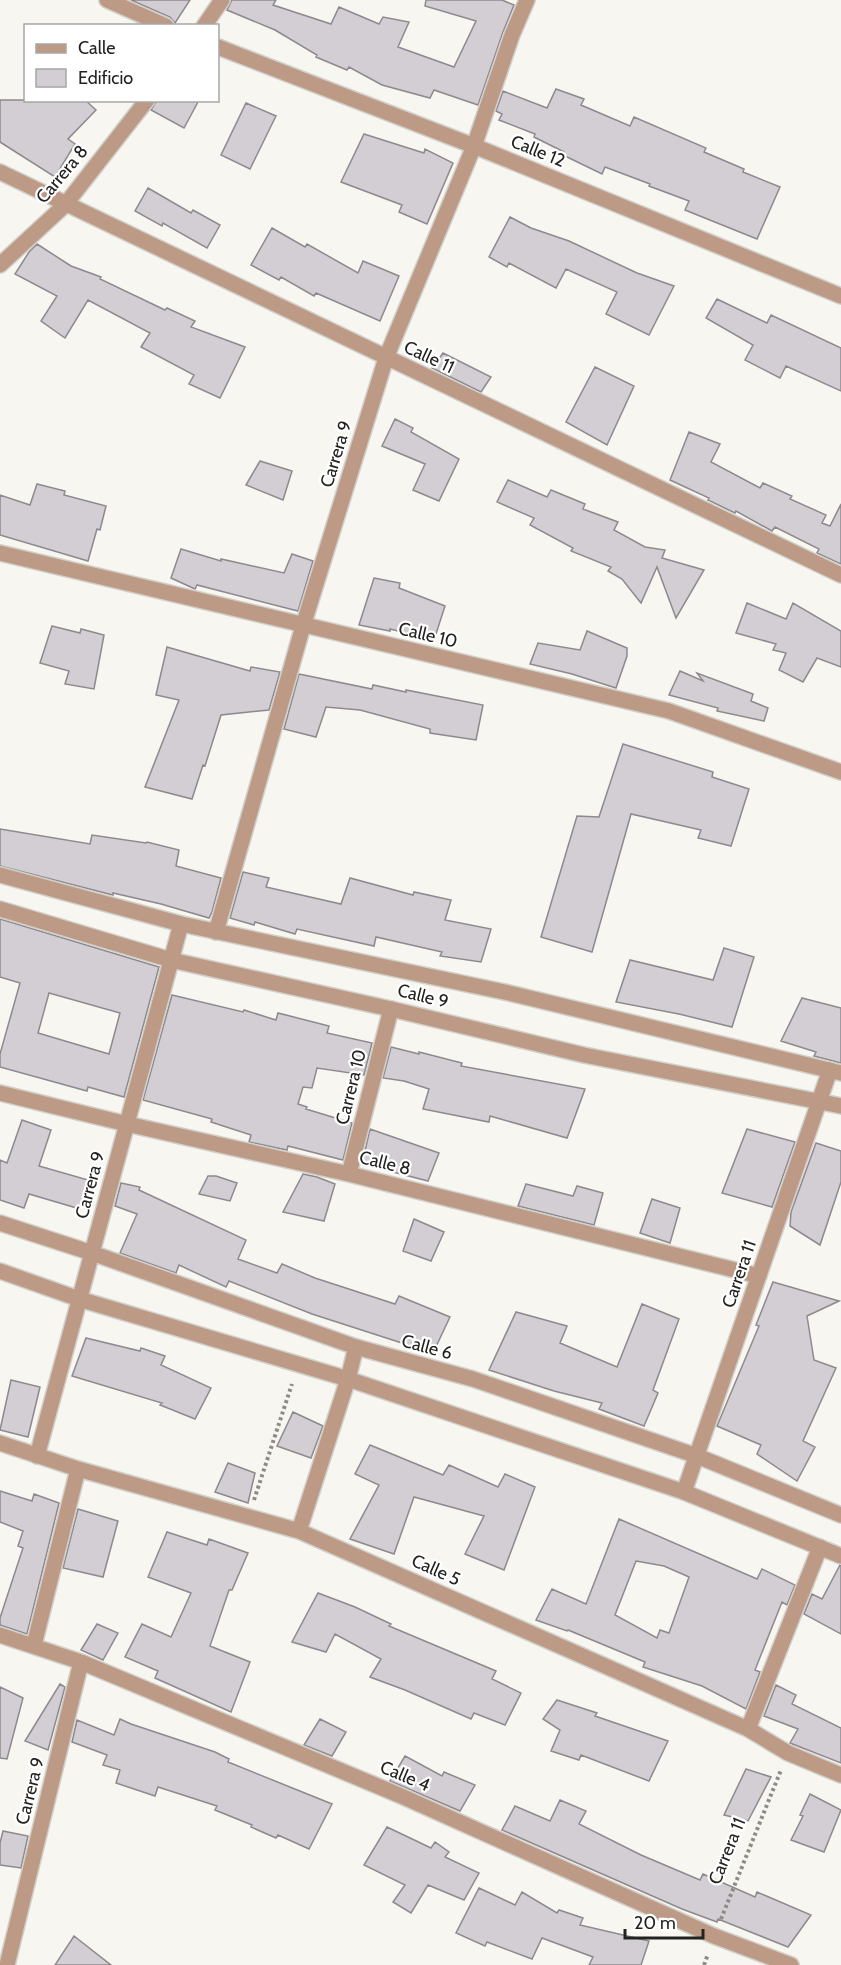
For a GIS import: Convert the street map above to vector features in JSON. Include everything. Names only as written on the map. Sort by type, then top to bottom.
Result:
[{"type":"street","points":[[107,0],[161,24]]},
{"type":"street","points":[[205,24],[222,0]]},
{"type":"street","name":"Carrera 9","points":[[216,932],[303,626],[386,358],[474,146],[512,35],[527,0]]},
{"type":"street","name":"Calle 12","points":[[219,47],[474,146],[841,296]]},
{"type":"street","name":"Carrera 8","points":[[0,265],[65,205],[145,102]]},
{"type":"street","name":"Calle 11","points":[[0,172],[841,575]]},
{"type":"street","name":"Calle 10","points":[[0,553],[669,711],[841,772]]},
{"type":"street","name":"Calle 9","points":[[0,875],[181,924],[509,993],[836,1071]]},
{"type":"street","name":"Calle 9","points":[[0,909],[171,960],[584,1055],[841,1106]]},
{"type":"street","name":"Carrera 9","points":[[37,1456],[181,924]]},
{"type":"street","name":"Carrera 10","points":[[349,1174],[391,1009]]},
{"type":"street","name":"Carrera 11","points":[[684,1492],[819,1101],[836,1071]]},
{"type":"street","name":"Calle 8","points":[[0,1093],[349,1174],[759,1276]]},
{"type":"street","name":"Calle 6","points":[[0,1223],[92,1253],[356,1347],[473,1380],[697,1456],[841,1515]]},
{"type":"street","points":[[0,1270],[79,1299],[348,1379],[684,1492],[841,1556]]},
{"type":"street","points":[[299,1531],[348,1379],[356,1347]]},
{"type":"street","name":"Calle 5","points":[[0,1443],[78,1469],[299,1531],[748,1728],[788,1753],[841,1775]]},
{"type":"street","points":[[34,1645],[78,1469]]},
{"type":"street","points":[[748,1728],[820,1547]]},
{"type":"street","name":"Calle 4","points":[[0,1635],[81,1662],[399,1795],[714,1936],[791,1965]]},
{"type":"street","name":"Carrera 9","points":[[7,1965],[81,1662]]},
{"type":"path","points":[[248,1517],[298,1363]]},
{"type":"path","name":"Carrera 11","points":[[704,1965],[788,1753]]},
{"type":"building","points":[[131,0],[190,0],[175,23],[170,17]]},
{"type":"building","points":[[232,0],[276,0],[273,5],[331,24],[339,7],[379,24],[383,17],[409,22],[398,47],[454,67],[476,21],[425,6],[426,0],[502,0],[514,5],[478,105],[434,90],[430,98],[382,85],[349,67],[347,70],[316,57],[317,55],[275,30],[227,10]]},
{"type":"building","points":[[556,89],[584,99],[581,105],[630,126],[634,117],[706,148],[704,152],[744,169],[743,172],[780,187],[757,239],[685,210],[689,201],[605,167],[602,174],[563,155],[564,152],[534,137],[535,134],[499,120],[502,114],[496,111],[503,91],[547,108]]},
{"type":"building","points":[[0,100],[87,102],[96,110],[68,139],[75,144],[55,177],[0,142]]},
{"type":"building","points":[[156,102],[198,102],[184,128],[151,110]]},
{"type":"building","points":[[246,103],[276,116],[250,169],[221,155]]},
{"type":"building","points":[[364,134],[424,153],[425,149],[453,163],[427,224],[399,212],[402,205],[341,182]]},
{"type":"building","points":[[148,188],[191,213],[193,210],[220,225],[207,248],[163,223],[162,226],[135,211]]},
{"type":"building","points":[[510,217],[531,228],[569,241],[637,273],[674,286],[649,335],[606,314],[617,292],[566,269],[556,288],[509,263],[507,267],[489,257]]},
{"type":"building","points":[[272,228],[305,247],[307,244],[358,273],[363,261],[399,276],[380,321],[316,293],[314,296],[281,277],[279,280],[251,265]]},
{"type":"building","points":[[37,244],[71,266],[101,277],[100,279],[165,310],[167,308],[195,321],[191,327],[245,347],[220,398],[189,384],[194,375],[141,347],[150,333],[88,300],[65,338],[41,321],[57,296],[15,274]]},
{"type":"building","points":[[717,299],[767,323],[771,315],[841,348],[841,391],[786,366],[780,378],[745,360],[753,345],[706,318]]},
{"type":"building","points":[[443,353],[491,377],[481,392],[432,368]]},
{"type":"building","points":[[595,367],[634,386],[607,445],[566,422]]},
{"type":"building","points":[[395,419],[413,428],[411,432],[459,459],[439,501],[413,490],[425,464],[382,446]]},
{"type":"building","points":[[689,432],[720,444],[711,462],[760,488],[763,483],[792,496],[790,499],[826,515],[822,523],[830,526],[841,504],[841,564],[817,553],[819,549],[775,527],[772,531],[670,480]]},
{"type":"building","points":[[260,461],[292,471],[283,500],[246,485]]},
{"type":"building","points":[[508,480],[547,497],[551,490],[585,504],[583,509],[618,522],[614,530],[645,547],[665,550],[662,558],[704,570],[676,618],[657,567],[641,603],[622,579],[608,571],[611,567],[571,551],[573,548],[530,525],[534,518],[497,502]]},
{"type":"building","points":[[37,484],[65,491],[64,495],[106,506],[88,561],[0,535],[0,495],[30,505]]},
{"type":"building","points":[[181,549],[221,561],[221,559],[284,573],[292,554],[313,561],[298,611],[197,585],[195,589],[171,578]]},
{"type":"building","points":[[374,578],[400,583],[399,588],[445,606],[434,640],[390,629],[390,631],[359,625]]},
{"type":"building","points":[[747,603],[786,619],[793,603],[841,631],[841,667],[817,658],[803,682],[779,670],[786,653],[773,650],[776,644],[736,633]]},
{"type":"building","points":[[52,626],[80,633],[81,629],[104,635],[94,689],[65,684],[69,671],[40,663]]},
{"type":"building","points":[[587,631],[627,648],[627,656],[616,688],[530,664],[538,643],[580,650]]},
{"type":"building","points":[[167,647],[250,671],[251,667],[280,672],[269,710],[221,715],[192,799],[145,787],[179,700],[156,695]]},
{"type":"building","points":[[680,671],[703,681],[697,673],[753,694],[751,701],[768,708],[764,721],[717,711],[718,708],[669,695]]},
{"type":"building","points":[[299,674],[372,689],[373,685],[483,705],[476,740],[430,733],[430,729],[360,710],[326,707],[316,737],[284,729]]},
{"type":"building","points":[[623,744],[713,772],[712,777],[749,789],[731,846],[698,838],[701,830],[631,814],[592,952],[541,937],[577,816],[599,817]]},
{"type":"building","points":[[0,829],[90,844],[92,835],[147,842],[179,850],[176,866],[221,878],[212,912],[209,918],[161,904],[113,893],[113,895],[0,866]]},
{"type":"building","points":[[243,872],[269,878],[266,887],[341,904],[350,878],[413,895],[414,892],[451,900],[445,920],[491,929],[481,962],[440,956],[442,952],[376,937],[374,946],[297,929],[295,934],[255,922],[254,925],[230,918]]},
{"type":"building","points":[[0,919],[159,967],[124,1097],[88,1087],[87,1091],[0,1067],[0,1054],[20,983],[0,977]],"holes":[[[49,993],[120,1013],[109,1054],[38,1033]]]},
{"type":"building","points":[[724,948],[754,957],[732,1027],[616,1002],[630,960],[713,980]]},
{"type":"building","points":[[172,995],[243,1012],[244,1010],[276,1020],[278,1013],[329,1026],[327,1033],[372,1043],[364,1075],[317,1068],[312,1088],[303,1087],[298,1104],[307,1107],[306,1109],[352,1123],[343,1160],[288,1146],[287,1150],[249,1142],[251,1135],[211,1122],[212,1119],[143,1100]]},
{"type":"building","points":[[802,998],[841,1008],[841,1063],[814,1056],[816,1052],[781,1041]]},
{"type":"building","points":[[391,1047],[462,1063],[461,1066],[585,1089],[567,1138],[490,1116],[489,1122],[423,1109],[429,1089],[404,1081],[383,1078]]},
{"type":"building","points":[[22,1120],[51,1130],[39,1166],[88,1180],[80,1209],[29,1194],[24,1208],[0,1200],[0,1160],[7,1163]]},
{"type":"building","points":[[370,1129],[439,1153],[428,1181],[362,1164]]},
{"type":"building","points":[[747,1129],[795,1142],[772,1207],[722,1193]]},
{"type":"building","points":[[816,1143],[841,1151],[841,1182],[820,1245],[790,1226],[791,1212]]},
{"type":"building","points":[[303,1174],[335,1184],[324,1221],[283,1212]]},
{"type":"building","points":[[208,1176],[216,1176],[237,1183],[230,1201],[199,1194]]},
{"type":"building","points":[[121,1183],[140,1187],[139,1190],[246,1240],[238,1259],[277,1273],[282,1264],[315,1278],[395,1304],[399,1296],[450,1317],[433,1353],[312,1314],[229,1281],[226,1287],[179,1265],[176,1273],[120,1253],[137,1214],[115,1206]]},
{"type":"building","points":[[526,1184],[573,1196],[577,1186],[603,1193],[594,1225],[518,1206]]},
{"type":"building","points":[[652,1199],[680,1208],[670,1243],[640,1233]]},
{"type":"building","points":[[414,1219],[444,1232],[431,1261],[403,1251]]},
{"type":"building","points":[[773,1282],[839,1301],[807,1316],[814,1360],[836,1368],[803,1441],[815,1447],[797,1481],[757,1454],[761,1445],[717,1426],[759,1326],[756,1325]]},
{"type":"building","points":[[642,1304],[679,1319],[653,1390],[658,1393],[644,1426],[599,1409],[602,1403],[554,1391],[489,1370],[516,1312],[567,1326],[560,1343],[617,1367]]},
{"type":"building","points":[[86,1338],[140,1351],[141,1348],[165,1356],[161,1365],[211,1388],[195,1419],[160,1405],[162,1403],[72,1376]]},
{"type":"building","points":[[11,1380],[40,1387],[28,1437],[0,1430]]},
{"type":"building","points":[[293,1412],[323,1426],[311,1458],[277,1446]]},
{"type":"building","points":[[370,1445],[443,1475],[449,1465],[498,1487],[505,1474],[535,1487],[504,1570],[465,1554],[484,1516],[414,1497],[394,1554],[350,1539],[379,1485],[355,1474]]},
{"type":"building","points":[[228,1463],[255,1473],[248,1503],[215,1492]]},
{"type":"building","points":[[0,1491],[32,1501],[34,1494],[59,1503],[27,1634],[0,1625],[0,1618],[23,1548],[18,1546],[23,1531],[0,1522]]},
{"type":"building","points":[[78,1509],[118,1521],[103,1577],[63,1568]]},
{"type":"building","points":[[619,1519],[757,1579],[762,1569],[795,1585],[787,1605],[782,1602],[755,1670],[760,1672],[746,1709],[702,1686],[643,1667],[645,1662],[568,1630],[536,1620],[552,1589],[586,1604]],"holes":[[[636,1561],[664,1566],[689,1577],[669,1633],[660,1630],[657,1638],[615,1615]]]},
{"type":"building","points":[[167,1532],[207,1545],[209,1539],[248,1553],[232,1590],[229,1590],[210,1646],[250,1662],[231,1712],[155,1678],[158,1671],[125,1657],[142,1624],[171,1637],[191,1593],[148,1577]]},
{"type":"building","points":[[840,1565],[841,1634],[804,1614],[812,1594],[822,1599]]},
{"type":"building","points":[[318,1593],[355,1607],[391,1624],[389,1626],[496,1671],[492,1679],[521,1693],[505,1725],[474,1713],[471,1719],[370,1677],[381,1659],[335,1634],[326,1652],[292,1642]]},
{"type":"building","points":[[97,1624],[118,1633],[103,1660],[81,1650]]},
{"type":"building","points":[[60,1684],[65,1687],[48,1750],[25,1741]]},
{"type":"building","points":[[776,1685],[796,1695],[792,1704],[841,1728],[841,1763],[790,1743],[798,1729],[764,1716]]},
{"type":"building","points":[[0,1687],[23,1698],[7,1759],[0,1758]]},
{"type":"building","points":[[557,1700],[597,1713],[595,1716],[668,1741],[649,1781],[581,1755],[579,1760],[551,1751],[560,1730],[543,1719]]},
{"type":"building","points":[[120,1719],[215,1752],[229,1759],[228,1762],[332,1804],[309,1849],[278,1835],[276,1838],[251,1827],[252,1825],[215,1810],[217,1806],[158,1787],[155,1796],[116,1783],[120,1770],[103,1765],[107,1755],[72,1742],[77,1720],[114,1735]]},
{"type":"building","points":[[320,1719],[346,1732],[332,1756],[304,1745]]},
{"type":"building","points":[[405,1756],[442,1776],[444,1772],[475,1785],[460,1811],[390,1781]]},
{"type":"building","points":[[746,1769],[771,1777],[748,1821],[724,1815]]},
{"type":"building","points":[[810,1794],[841,1810],[824,1852],[791,1840],[803,1816],[800,1815]]},
{"type":"building","points":[[560,1800],[586,1811],[579,1824],[641,1855],[700,1880],[703,1874],[755,1897],[757,1892],[811,1915],[788,1947],[718,1919],[717,1922],[682,1909],[502,1830],[515,1806],[550,1821]]},
{"type":"building","points":[[387,1827],[431,1848],[435,1842],[449,1852],[445,1857],[479,1873],[464,1900],[428,1885],[411,1913],[393,1902],[405,1885],[364,1865]]},
{"type":"building","points":[[3,1831],[28,1836],[21,1868],[0,1865],[0,1843]]},
{"type":"building","points":[[479,1888],[515,1905],[522,1892],[557,1913],[559,1910],[583,1918],[580,1925],[649,1941],[641,1965],[589,1965],[593,1957],[542,1938],[532,1959],[487,1942],[485,1946],[456,1933]]},
{"type":"building","points":[[74,1936],[111,1965],[55,1965]]}]
